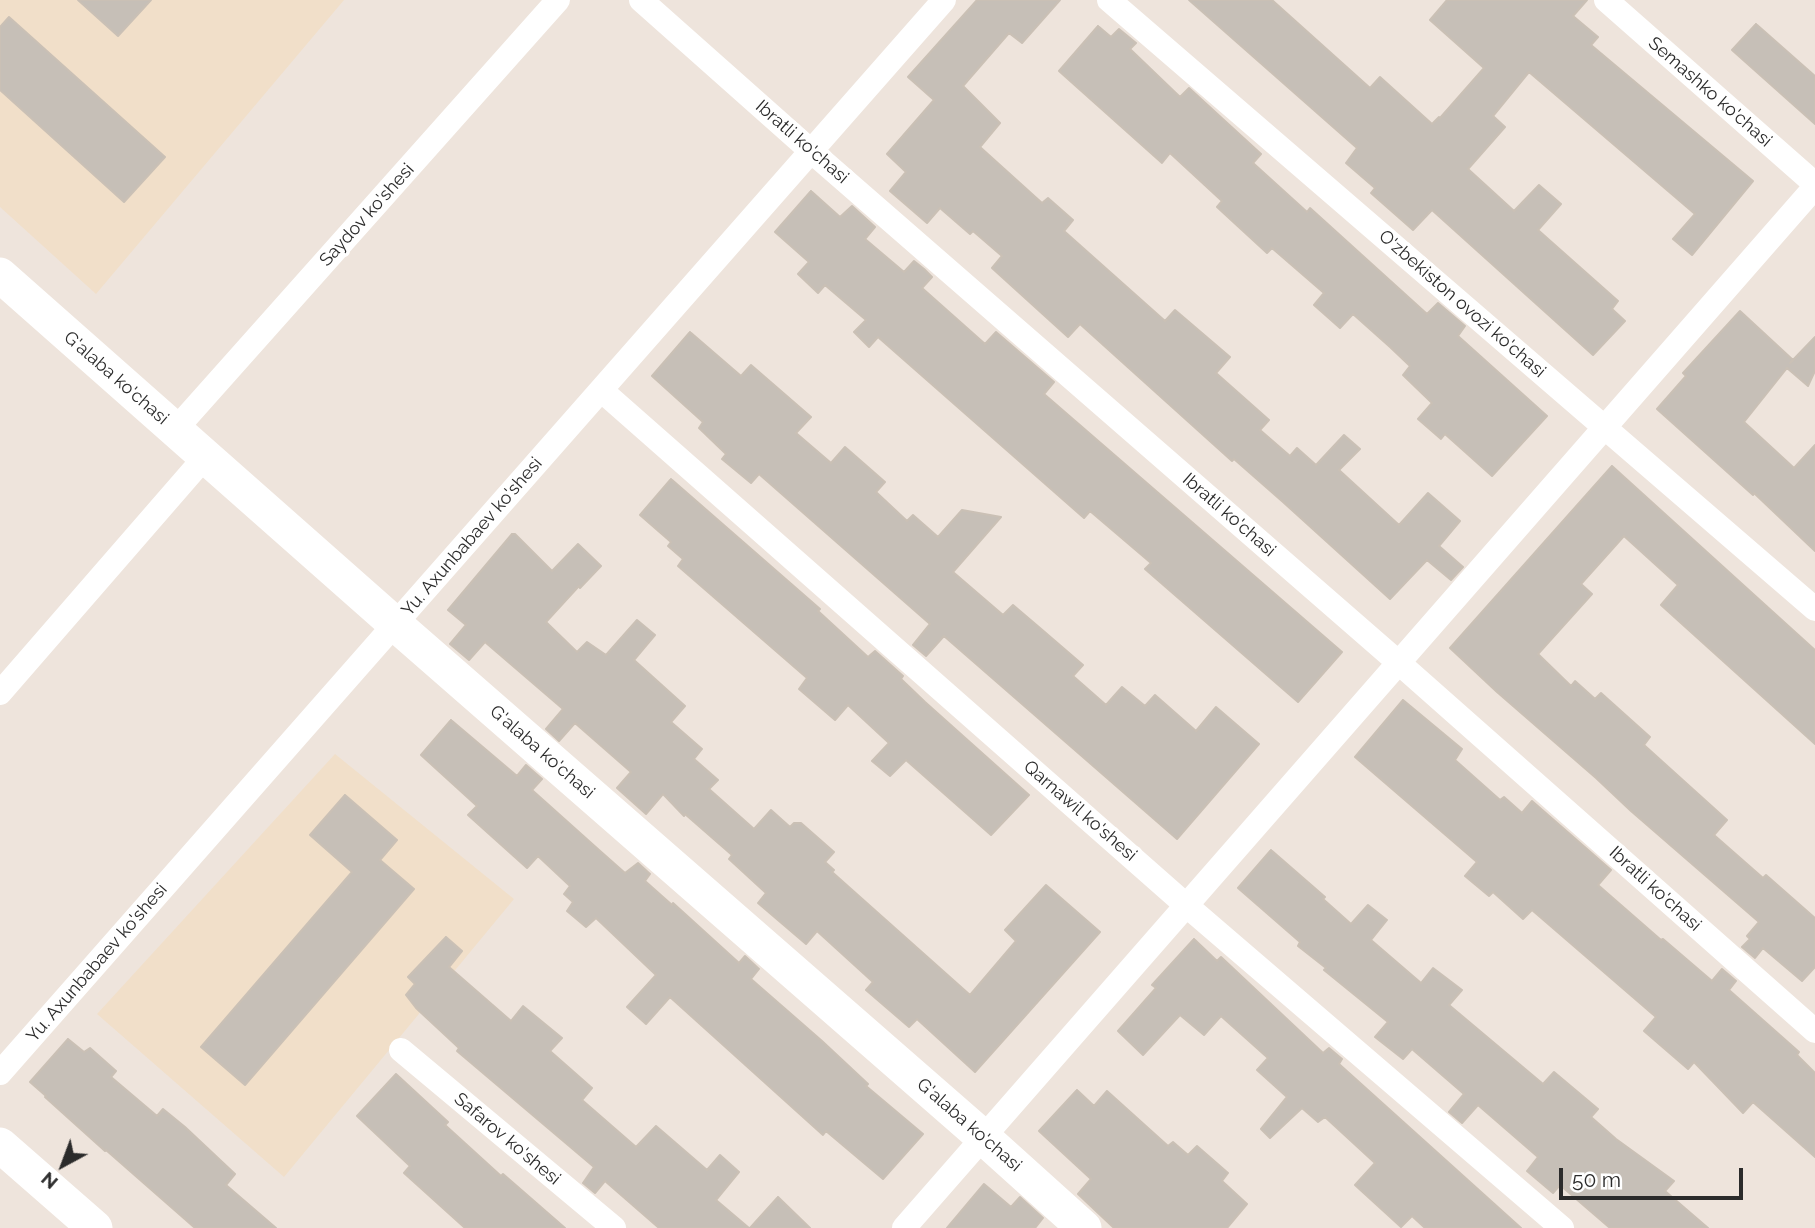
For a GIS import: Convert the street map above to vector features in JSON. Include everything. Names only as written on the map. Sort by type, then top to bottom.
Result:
[{"type":"street","name":"Saydov ko'shesi","points":[[175,430],[558,0]]},
{"type":"street","name":"Ibratli ko'chasi","points":[[641,0],[1815,1031]]},
{"type":"street","name":"Yu. Axunbabaev ko'shesi","points":[[0,1073],[944,0]]},
{"type":"street","name":"O'zbekiston ovozi ko'chasi","points":[[1109,0],[1815,609]]},
{"type":"street","name":"Semashko ko'chasi","points":[[1606,0],[1815,185]]},
{"type":"street","points":[[904,1228],[1815,185]]},
{"type":"street","name":"G'alaba ko'chasi","points":[[0,275],[1084,1228]]},
{"type":"street","name":"Qarnawil ko'shesi","points":[[601,390],[1187,906],[1562,1228]]},
{"type":"street","points":[[4,682],[205,457]]},
{"type":"street","name":"Safarov ko'shesi","points":[[401,1050],[614,1228]]},
{"type":"street","points":[[0,1145],[95,1228]]},
{"type":"shaded area","points":[[0,0],[344,0],[96,294],[0,207]]},
{"type":"shaded area","points":[[335,754],[514,899],[284,1177],[97,1014]]},
{"type":"building","points":[[78,0],[151,0],[118,36]]},
{"type":"building","points":[[977,0],[1060,0],[1022,43],[1009,33],[963,86],[1000,123],[980,147],[1042,203],[1048,198],[1073,220],[1064,231],[1165,321],[1175,310],[1230,357],[1216,373],[1269,420],[1260,430],[1290,456],[1297,448],[1316,465],[1344,435],[1360,449],[1339,470],[1399,525],[1428,493],[1460,521],[1439,546],[1463,567],[1451,580],[1427,560],[1390,599],[1080,324],[1068,337],[992,268],[1002,256],[973,231],[970,234],[940,208],[927,223],[890,191],[906,172],[887,154],[934,100],[908,77]]},
{"type":"building","points":[[1189,0],[1272,0],[1370,88],[1380,77],[1432,124],[1484,68],[1430,20],[1447,0],[1587,0],[1573,16],[1598,37],[1591,45],[1753,181],[1692,255],[1673,239],[1695,214],[1529,72],[1493,116],[1505,127],[1468,169],[1514,211],[1539,185],[1561,204],[1538,230],[1618,301],[1612,309],[1625,321],[1593,355],[1432,210],[1413,230],[1371,193],[1375,188],[1346,163],[1357,148]]},
{"type":"building","points":[[9,17],[165,157],[124,202],[0,90],[0,27]]},
{"type":"building","points":[[1756,24],[1815,76],[1815,124],[1732,50]]},
{"type":"building","points":[[1098,26],[1111,37],[1119,29],[1136,43],[1130,49],[1180,97],[1189,88],[1261,154],[1253,163],[1307,212],[1310,208],[1427,314],[1438,303],[1465,326],[1458,336],[1547,416],[1492,476],[1445,434],[1441,439],[1418,419],[1432,403],[1403,375],[1410,366],[1390,347],[1353,314],[1340,328],[1314,305],[1324,293],[1272,248],[1267,253],[1217,207],[1222,201],[1170,153],[1162,163],[1059,71]]},
{"type":"building","points":[[811,191],[840,217],[852,206],[875,227],[865,239],[904,272],[914,261],[924,269],[932,277],[922,288],[985,344],[996,332],[1054,382],[1044,394],[1342,652],[1298,702],[1145,569],[1151,563],[1090,511],[1084,518],[878,337],[869,347],[854,332],[866,320],[825,285],[818,293],[798,274],[809,262],[775,232]]},
{"type":"building","points":[[1740,311],[1793,360],[1815,337],[1815,371],[1808,386],[1787,368],[1744,422],[1794,468],[1815,445],[1815,551],[1754,493],[1753,495],[1657,409],[1686,376],[1683,373]]},
{"type":"building","points":[[690,332],[741,376],[751,365],[811,417],[796,433],[831,463],[845,447],[885,482],[876,492],[907,521],[913,515],[938,537],[962,510],[1001,517],[953,572],[1003,615],[1013,605],[1083,665],[1073,676],[1106,705],[1122,687],[1145,706],[1155,695],[1196,731],[1216,707],[1259,744],[1177,839],[944,636],[926,656],[913,645],[930,624],[759,474],[751,483],[722,459],[726,454],[699,428],[703,422],[652,376]]},
{"type":"building","points":[[1612,466],[1815,650],[1815,744],[1661,605],[1678,585],[1624,536],[1581,584],[1592,594],[1538,654],[1571,686],[1575,681],[1595,699],[1601,693],[1650,737],[1644,745],[1727,820],[1714,835],[1763,878],[1766,875],[1815,918],[1815,967],[1802,981],[1763,948],[1755,958],[1742,947],[1750,939],[1747,936],[1759,922],[1450,648]]},
{"type":"building","points":[[671,479],[820,609],[818,611],[868,657],[875,651],[903,676],[901,679],[925,702],[1029,795],[991,835],[906,760],[890,776],[872,761],[889,743],[848,705],[835,720],[799,689],[807,678],[678,566],[683,559],[668,546],[671,542],[640,515]]},
{"type":"building","points":[[512,534],[552,571],[578,544],[601,566],[546,622],[577,652],[587,642],[606,655],[637,620],[655,635],[634,660],[685,706],[671,722],[702,749],[694,759],[718,780],[709,789],[754,829],[771,810],[790,827],[794,823],[801,823],[834,852],[825,862],[834,870],[832,872],[970,995],[1016,941],[1005,930],[1046,885],[1100,932],[975,1072],[917,1019],[909,1027],[866,990],[873,982],[817,931],[806,944],[758,903],[766,893],[729,859],[732,855],[685,814],[684,816],[663,794],[646,814],[617,788],[631,772],[575,723],[559,741],[546,729],[563,709],[485,642],[469,660],[450,644],[466,625],[448,610]]},
{"type":"building","points":[[1403,700],[1462,749],[1455,760],[1500,800],[1504,797],[1522,813],[1532,801],[1611,870],[1598,885],[1661,940],[1712,981],[1722,969],[1736,981],[1729,990],[1799,1052],[1797,1055],[1815,1073],[1815,1157],[1753,1102],[1743,1113],[1694,1062],[1688,1069],[1644,1031],[1656,1017],[1532,910],[1523,919],[1493,892],[1489,896],[1465,876],[1477,862],[1355,757]]},
{"type":"building","points":[[451,720],[517,776],[526,765],[542,779],[532,790],[625,873],[638,863],[650,874],[645,881],[672,905],[673,903],[739,963],[745,956],[759,969],[751,979],[822,1041],[868,1084],[866,1086],[923,1134],[883,1179],[826,1131],[823,1135],[670,997],[646,1024],[627,1007],[656,975],[596,918],[586,927],[567,911],[573,902],[564,894],[570,886],[538,856],[527,868],[468,815],[477,806],[421,755]]},
{"type":"building","points":[[345,795],[397,840],[380,860],[414,889],[245,1085],[201,1047],[352,872],[310,835]]},
{"type":"building","points":[[1271,850],[1325,897],[1323,899],[1351,924],[1368,905],[1387,920],[1371,940],[1421,983],[1433,968],[1462,990],[1449,1005],[1543,1084],[1554,1072],[1598,1109],[1591,1117],[1616,1139],[1674,1181],[1665,1191],[1708,1228],[1610,1228],[1560,1185],[1553,1193],[1527,1171],[1538,1157],[1478,1105],[1462,1123],[1449,1112],[1464,1094],[1412,1049],[1403,1059],[1375,1037],[1388,1022],[1324,970],[1326,968],[1298,946],[1300,942],[1238,888]]},
{"type":"building","points":[[446,937],[462,951],[449,967],[511,1021],[523,1006],[562,1038],[550,1051],[592,1088],[582,1100],[636,1147],[656,1126],[707,1170],[720,1155],[739,1172],[716,1200],[749,1228],[659,1228],[605,1181],[595,1193],[583,1183],[594,1167],[457,1051],[459,1048],[416,1008],[406,995],[415,984],[408,977]]},
{"type":"building","points":[[1194,939],[1217,961],[1221,957],[1323,1053],[1329,1048],[1342,1059],[1339,1064],[1521,1228],[1425,1228],[1412,1216],[1401,1227],[1355,1185],[1375,1163],[1325,1117],[1318,1122],[1302,1108],[1270,1138],[1261,1129],[1287,1097],[1257,1070],[1268,1058],[1221,1016],[1204,1035],[1180,1015],[1143,1055],[1118,1031],[1156,988],[1152,985]]},
{"type":"building","points":[[68,1039],[84,1052],[90,1048],[116,1071],[111,1077],[157,1116],[163,1109],[185,1127],[235,1174],[226,1185],[276,1228],[195,1228],[45,1097],[30,1082]]},
{"type":"building","points":[[396,1074],[448,1122],[445,1125],[501,1176],[503,1174],[565,1228],[465,1228],[404,1173],[410,1166],[357,1116]]},
{"type":"building","points":[[1077,1090],[1094,1106],[1107,1091],[1168,1146],[1173,1142],[1188,1155],[1197,1146],[1228,1173],[1222,1181],[1247,1204],[1227,1228],[1114,1228],[1078,1194],[1091,1179],[1039,1131]]},
{"type":"building","points":[[984,1184],[1011,1207],[1020,1197],[1043,1218],[1035,1228],[947,1228]]},
{"type":"building","points":[[778,1197],[810,1228],[750,1228]]}]
